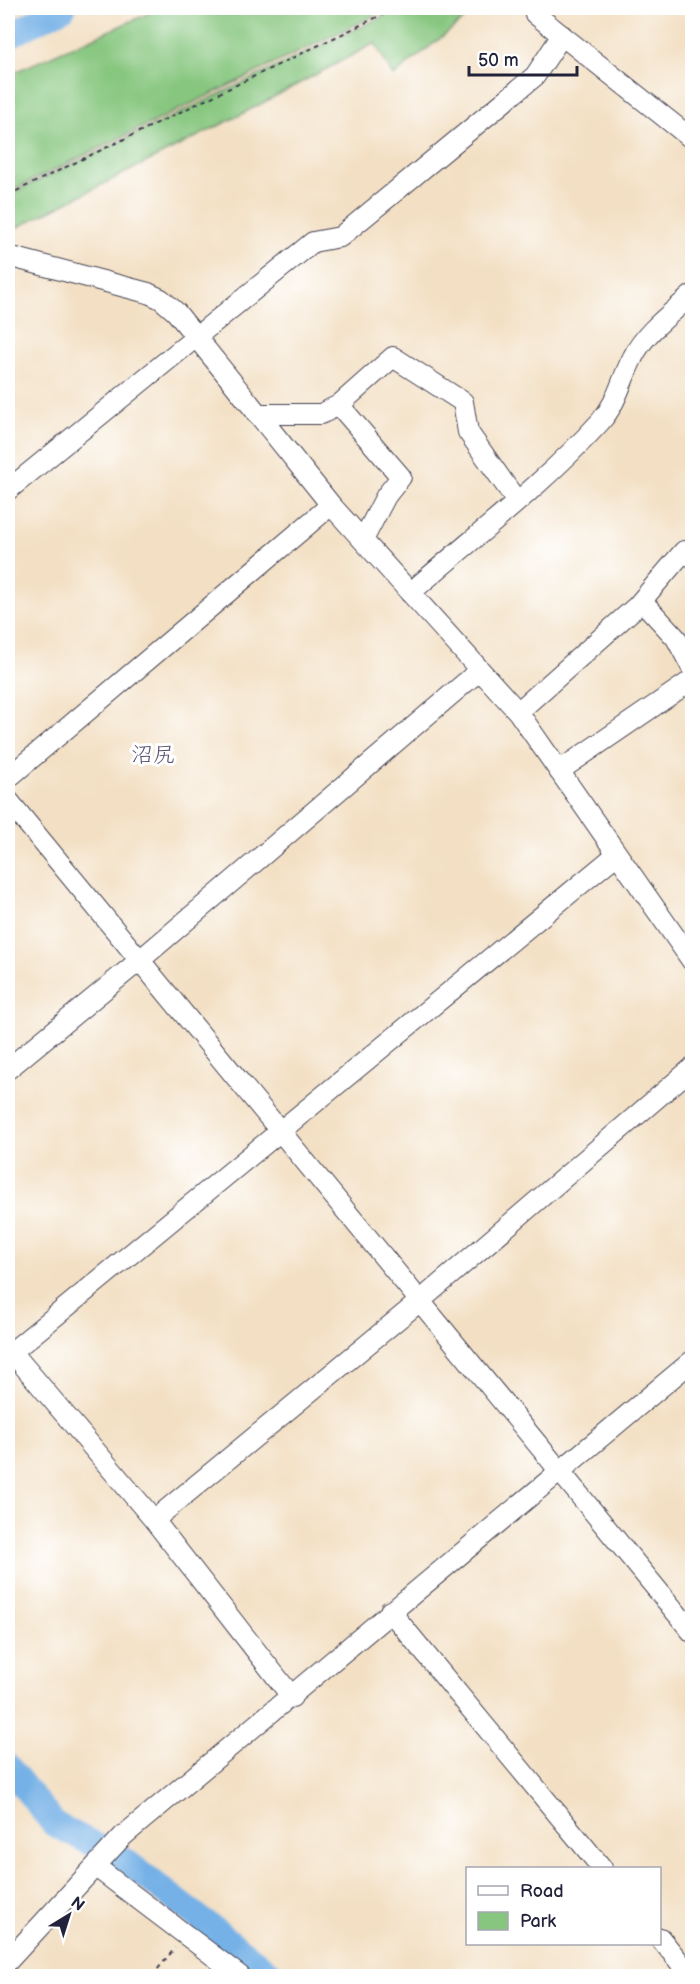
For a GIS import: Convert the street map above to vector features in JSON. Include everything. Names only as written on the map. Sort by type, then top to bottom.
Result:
[{"type":"street","points":[[535,14],[693,139]]},
{"type":"street","points":[[8,490],[195,335],[313,242],[340,237],[535,76],[562,35]]},
{"type":"street","points":[[8,256],[148,293],[169,304],[331,506],[518,712],[616,855],[692,960]]},
{"type":"street","points":[[410,593],[600,422],[615,404],[630,364],[642,343],[693,295]]},
{"type":"street","points":[[257,414],[321,414],[339,405],[393,357],[463,402],[468,432],[516,500]]},
{"type":"street","points":[[339,405],[401,477],[386,496],[363,540]]},
{"type":"street","points":[[8,778],[331,506]]},
{"type":"street","points":[[518,712],[642,601],[684,551],[693,557]]},
{"type":"street","points":[[642,601],[676,638],[693,668]]},
{"type":"street","points":[[8,1070],[480,670]]},
{"type":"street","points":[[560,771],[693,680]]},
{"type":"street","points":[[8,800],[282,1131],[559,1473],[693,1632]]},
{"type":"street","points":[[292,1697],[154,1520],[10,1354],[616,855]]},
{"type":"street","points":[[154,1520],[420,1301],[693,1068]]},
{"type":"street","points":[[10,1953],[123,1836],[292,1697],[390,1611],[693,1361]]},
{"type":"street","points":[[390,1611],[600,1867]]},
{"type":"street","points":[[98,1864],[240,1977]]},
{"type":"street","points":[[661,1939],[691,1977]]},
{"type":"path","points":[[8,195],[396,8]]},
{"type":"path","points":[[152,1977],[186,1934]]},
{"type":"green space","points":[[161,8],[390,8],[8,192],[8,75]]},
{"type":"green space","points":[[400,8],[478,8],[393,76],[375,43],[240,115],[8,232],[8,195]]},
{"type":"waterway","points":[[8,36],[63,8]]},
{"type":"waterway","points":[[8,1767],[54,1824],[124,1860],[274,1976]]},
{"type":"district","name":"沼尻","points":[[153,755]]}]
